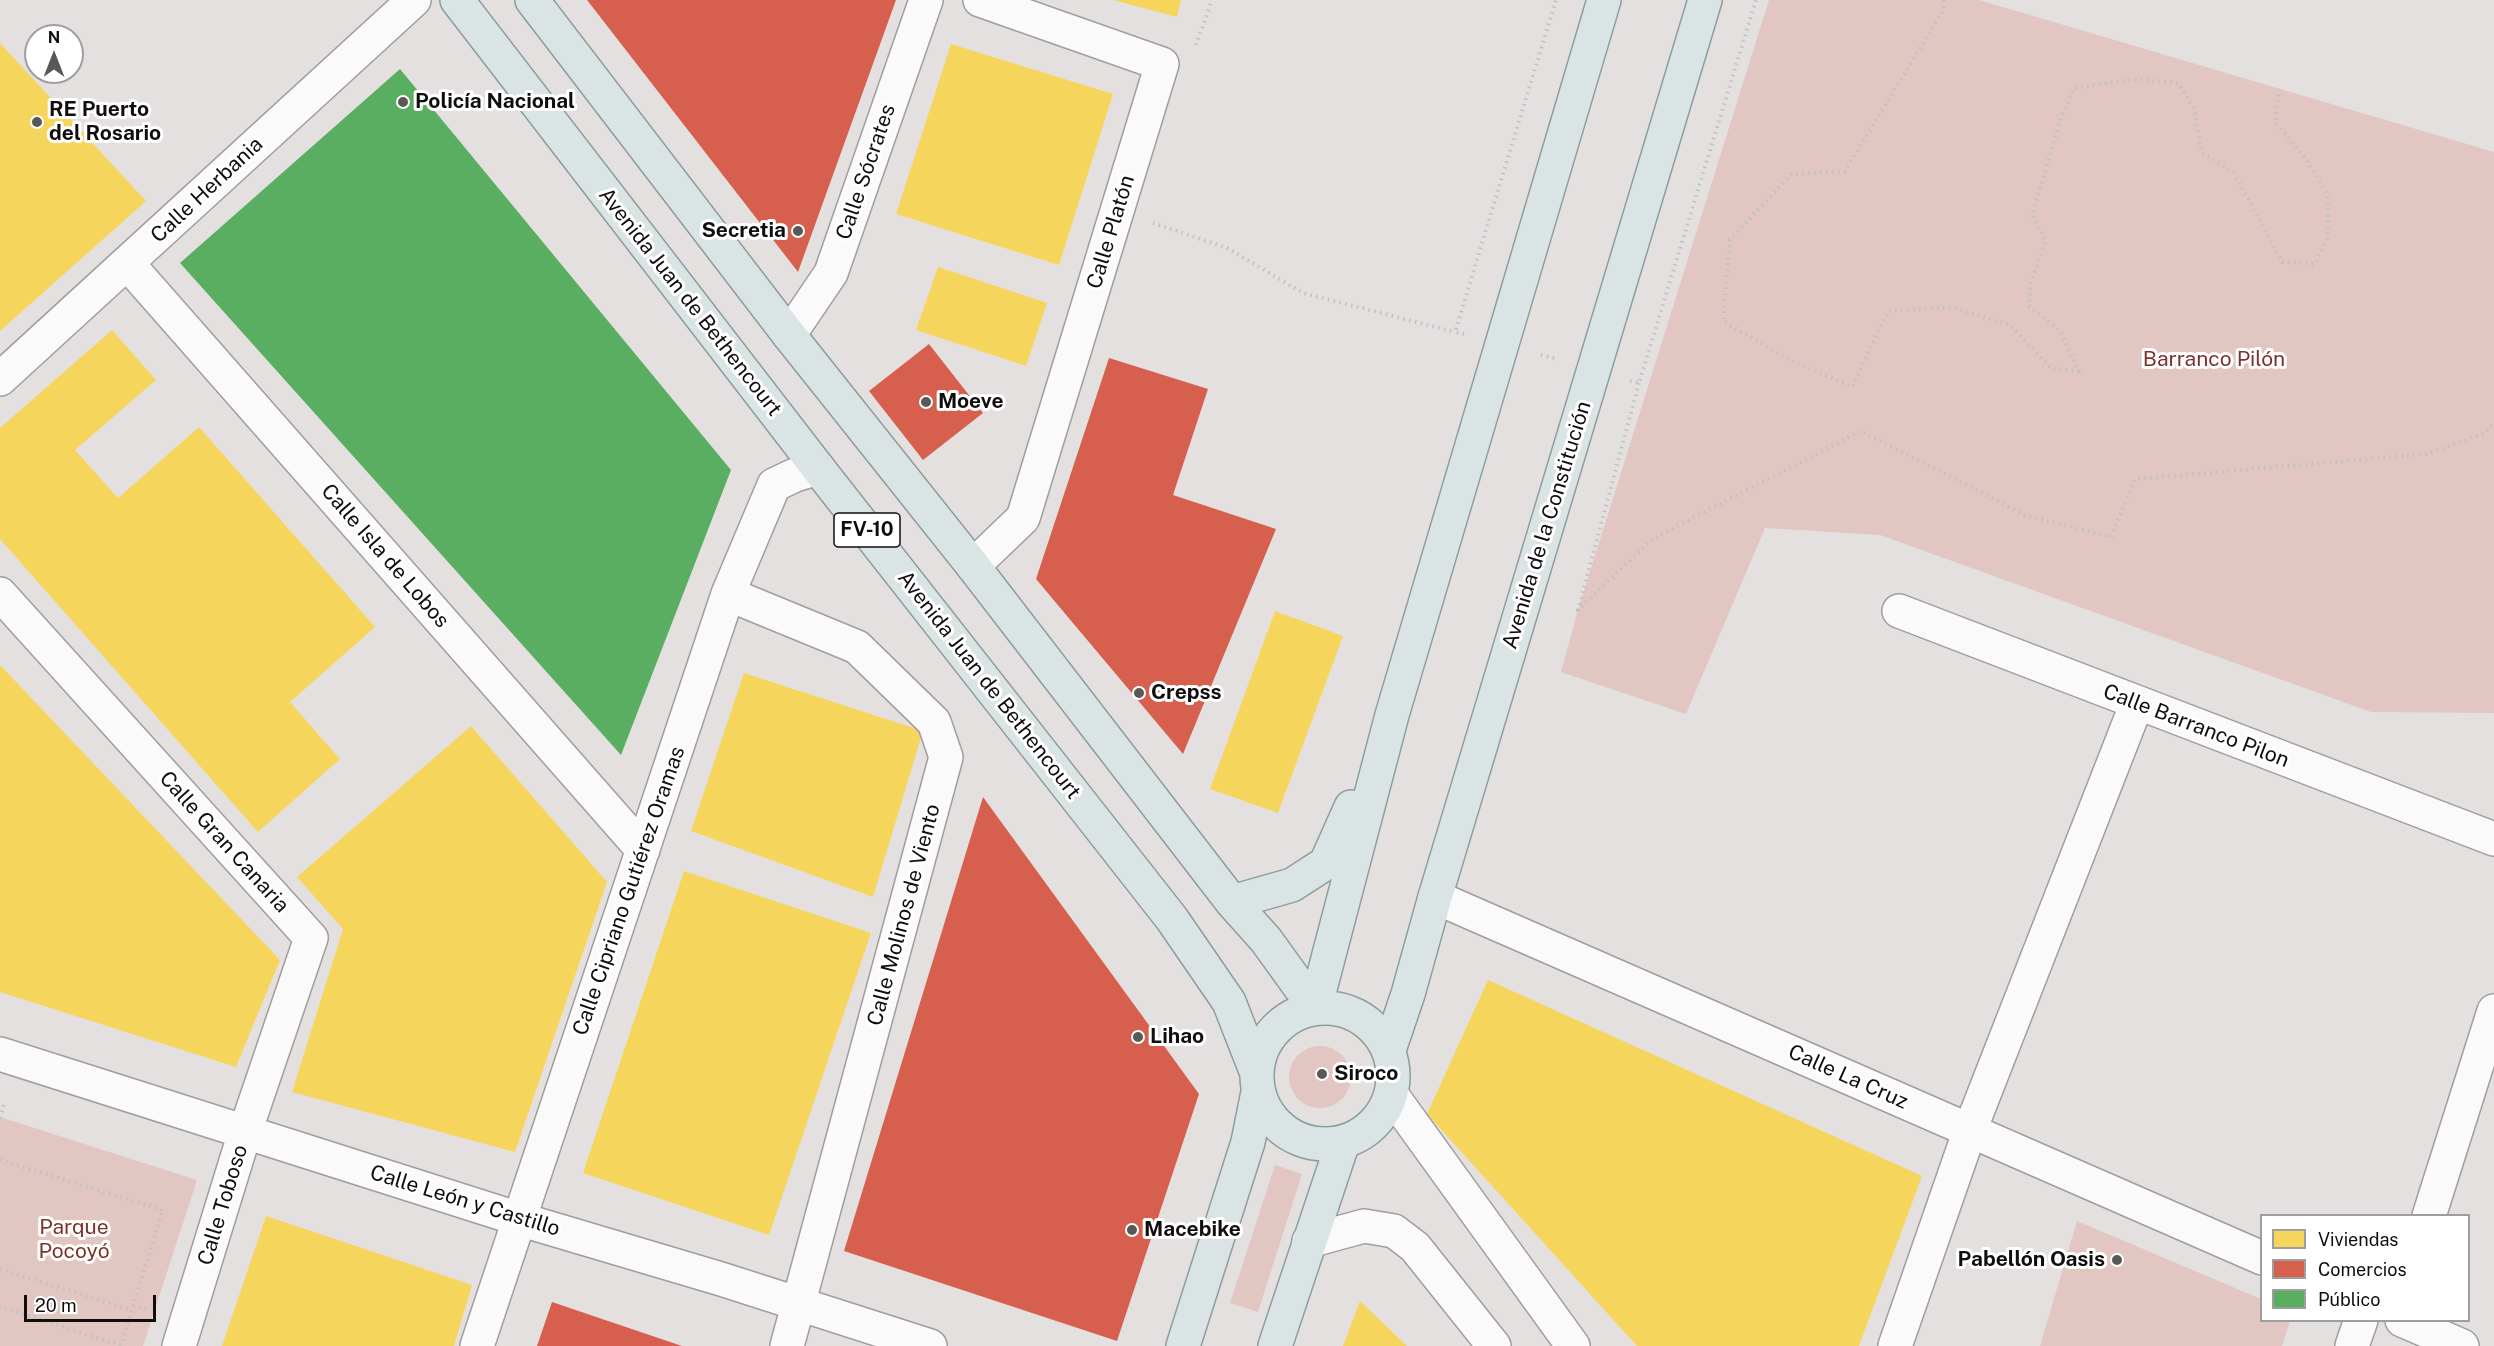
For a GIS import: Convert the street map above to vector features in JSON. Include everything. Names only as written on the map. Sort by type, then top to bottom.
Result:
[{"type":"main road","name":"Avenida Juan de Bethencourt","points":[[457,0],[1172,919],[1228,1002],[1257,1081]]},
{"type":"main road","name":"FV-10","points":[[532,0],[789,335],[973,566],[1232,902],[1266,940],[1315,1008]]},
{"type":"main road","points":[[1315,1008],[1392,716],[1604,0]]},
{"type":"main road","name":"Avenida de la Constitución","points":[[1389,1050],[1408,994],[1434,897],[1705,0]]},
{"type":"main road","points":[[1232,902],[1292,885],[1326,863],[1392,716]]},
{"type":"main road","points":[[1183,1346],[1248,1142],[1257,1081],[1265,1042],[1286,1019],[1315,1008],[1345,1010],[1372,1025],[1389,1050],[1391,1094],[1381,1116],[1364,1132],[1342,1142],[1306,1142],[1275,1123],[1257,1081]]},
{"type":"main road","points":[[1275,1346],[1342,1142]]},
{"type":"street","name":"Calle Herbania","points":[[0,379],[414,0]]},
{"type":"street","name":"Calle Sócrates","points":[[789,335],[831,273],[926,0]]},
{"type":"street","name":"Calle Platón","points":[[973,566],[1023,518],[1162,64],[980,0]]},
{"type":"street","name":"Calle Isla de Lobos","points":[[127,263],[643,850]]},
{"type":"street","name":"Calle Cipriano Gutiérez Oramas","points":[[477,1346],[728,594],[774,485],[795,475],[819,468]]},
{"type":"street","name":"Calle Gran Canaria","points":[[0,594],[311,938],[245,1132]]},
{"type":"street","name":"Calle Molinos de Viento","points":[[728,594],[857,646],[934,722],[946,757],[787,1346]]},
{"type":"street","name":"Calle Barranco Pilon","points":[[1899,611],[2494,839]]},
{"type":"street","points":[[1895,1346],[1970,1130],[2137,703]]},
{"type":"street","name":"Calle La Cruz","points":[[1434,897],[2260,1257]]},
{"type":"street","points":[[2429,1214],[2494,1011]]},
{"type":"street","name":"Calle León y Castillo","points":[[0,1054],[519,1219],[930,1346]]},
{"type":"street","points":[[1391,1094],[1573,1346]]},
{"type":"street","name":"Calle Toboso","points":[[179,1346],[245,1132]]},
{"type":"street","points":[[1309,1240],[1364,1226],[1394,1231],[1415,1247],[1494,1346]]},
{"type":"street","points":[[2352,1346],[2360,1322]]},
{"type":"street","points":[[2407,1322],[2462,1346]]},
{"type":"path","points":[[1944,0],[1942,12],[1845,171],[1791,174],[1730,240],[1723,321],[1788,359],[1852,387],[1888,311],[1951,307],[2010,325],[2051,368],[2079,371],[2060,331],[2028,306],[2030,285],[2046,240],[2032,215],[2060,121],[2074,88],[2133,79],[2178,83],[2194,108],[2201,152],[2234,173],[2282,262],[2316,264],[2328,238],[2328,195],[2306,159],[2275,122],[2279,89]]},
{"type":"path","points":[[1117,211],[1227,248],[1303,293],[1455,332]]},
{"type":"path","points":[[1639,383],[1578,610],[1652,539],[1861,431],[2025,515],[2111,537],[2135,479],[2427,454],[2483,434],[2494,423]]},
{"type":"path","points":[[0,1118],[4,1104]]},
{"type":"path","points":[[0,1160],[163,1210],[121,1345],[0,1307]]},
{"type":"path","points":[[0,1269],[13,1270],[132,1310]]},
{"type":"green space","name":"Barranco Pilón","points":[[1769,0],[1979,0],[2494,152],[2494,713],[2371,712],[1880,535],[1765,528],[1686,714],[1561,672],[1578,610]]},
{"type":"green space","points":[[1320,1046],[1342,1055],[1351,1077],[1342,1099],[1320,1108],[1298,1099],[1289,1077],[1298,1055]]},
{"type":"green space","name":"Parque Pocoyó","points":[[0,1117],[197,1180],[143,1346],[0,1346]]},
{"type":"green space","points":[[1275,1165],[1302,1174],[1258,1312],[1230,1303]]},
{"type":"green space","name":"Pabellón Oasis","points":[[2077,1221],[2260,1299],[2260,1322],[2290,1322],[2282,1346],[2040,1346]]},
{"type":"building: Viviendas","points":[[1113,0],[1181,0],[1177,17]]},
{"type":"building: Viviendas","name":"RE Puerto del Rosario","points":[[0,43],[24,69],[24,84],[38,84],[146,201],[0,331]]},
{"type":"building: Viviendas","points":[[951,44],[1113,94],[1059,265],[896,214]]},
{"type":"building: Viviendas","points":[[938,267],[1047,303],[1026,366],[916,330]]},
{"type":"building: Viviendas","points":[[112,330],[156,380],[75,450],[118,498],[199,427],[375,627],[290,702],[340,759],[258,832],[0,539],[0,428]]},
{"type":"building: Viviendas","points":[[1275,611],[1343,636],[1278,813],[1210,789]]},
{"type":"building: Viviendas","points":[[0,665],[280,960],[236,1067],[0,992]]},
{"type":"building: Viviendas","points":[[744,673],[923,731],[873,897],[691,831]]},
{"type":"building: Viviendas","points":[[471,726],[607,882],[515,1152],[292,1092],[343,929],[297,877]]},
{"type":"building: Viviendas","points":[[684,871],[871,933],[769,1235],[583,1173]]},
{"type":"building: Viviendas","points":[[1488,980],[1922,1176],[1859,1346],[1637,1346],[1427,1114]]},
{"type":"building: Viviendas","points":[[266,1216],[472,1285],[454,1346],[222,1346]]},
{"type":"building: Viviendas","points":[[1360,1301],[1407,1346],[1343,1346]]},
{"type":"building: Comercios","points":[[587,0],[896,0],[798,272]]},
{"type":"building: Comercios","name":"Moeve","points":[[929,344],[983,413],[923,460],[869,391]]},
{"type":"building: Comercios","points":[[1109,358],[1208,389],[1173,495],[1276,529],[1183,754],[1036,579]]},
{"type":"building: Comercios","points":[[983,797],[1199,1094],[1117,1341],[844,1251]]},
{"type":"building: Comercios","points":[[552,1302],[682,1346],[537,1346]]},
{"type":"building: Público","points":[[400,69],[731,470],[621,755],[180,263]]},
{"type":"place","name":"Policía Nacional","points":[[403,102]]},
{"type":"place","name":"RE Puerto del Rosario","points":[[37,122]]},
{"type":"place","name":"Secretia","points":[[798,231]]},
{"type":"place","name":"Moeve","points":[[926,402]]},
{"type":"place","name":"Crepss","points":[[1139,693]]},
{"type":"place","name":"Lihao","points":[[1138,1037]]},
{"type":"place","name":"Siroco","points":[[1322,1074]]},
{"type":"place","name":"Macebike","points":[[1132,1230]]},
{"type":"place","name":"Pabellón Oasis","points":[[2117,1260]]}]
